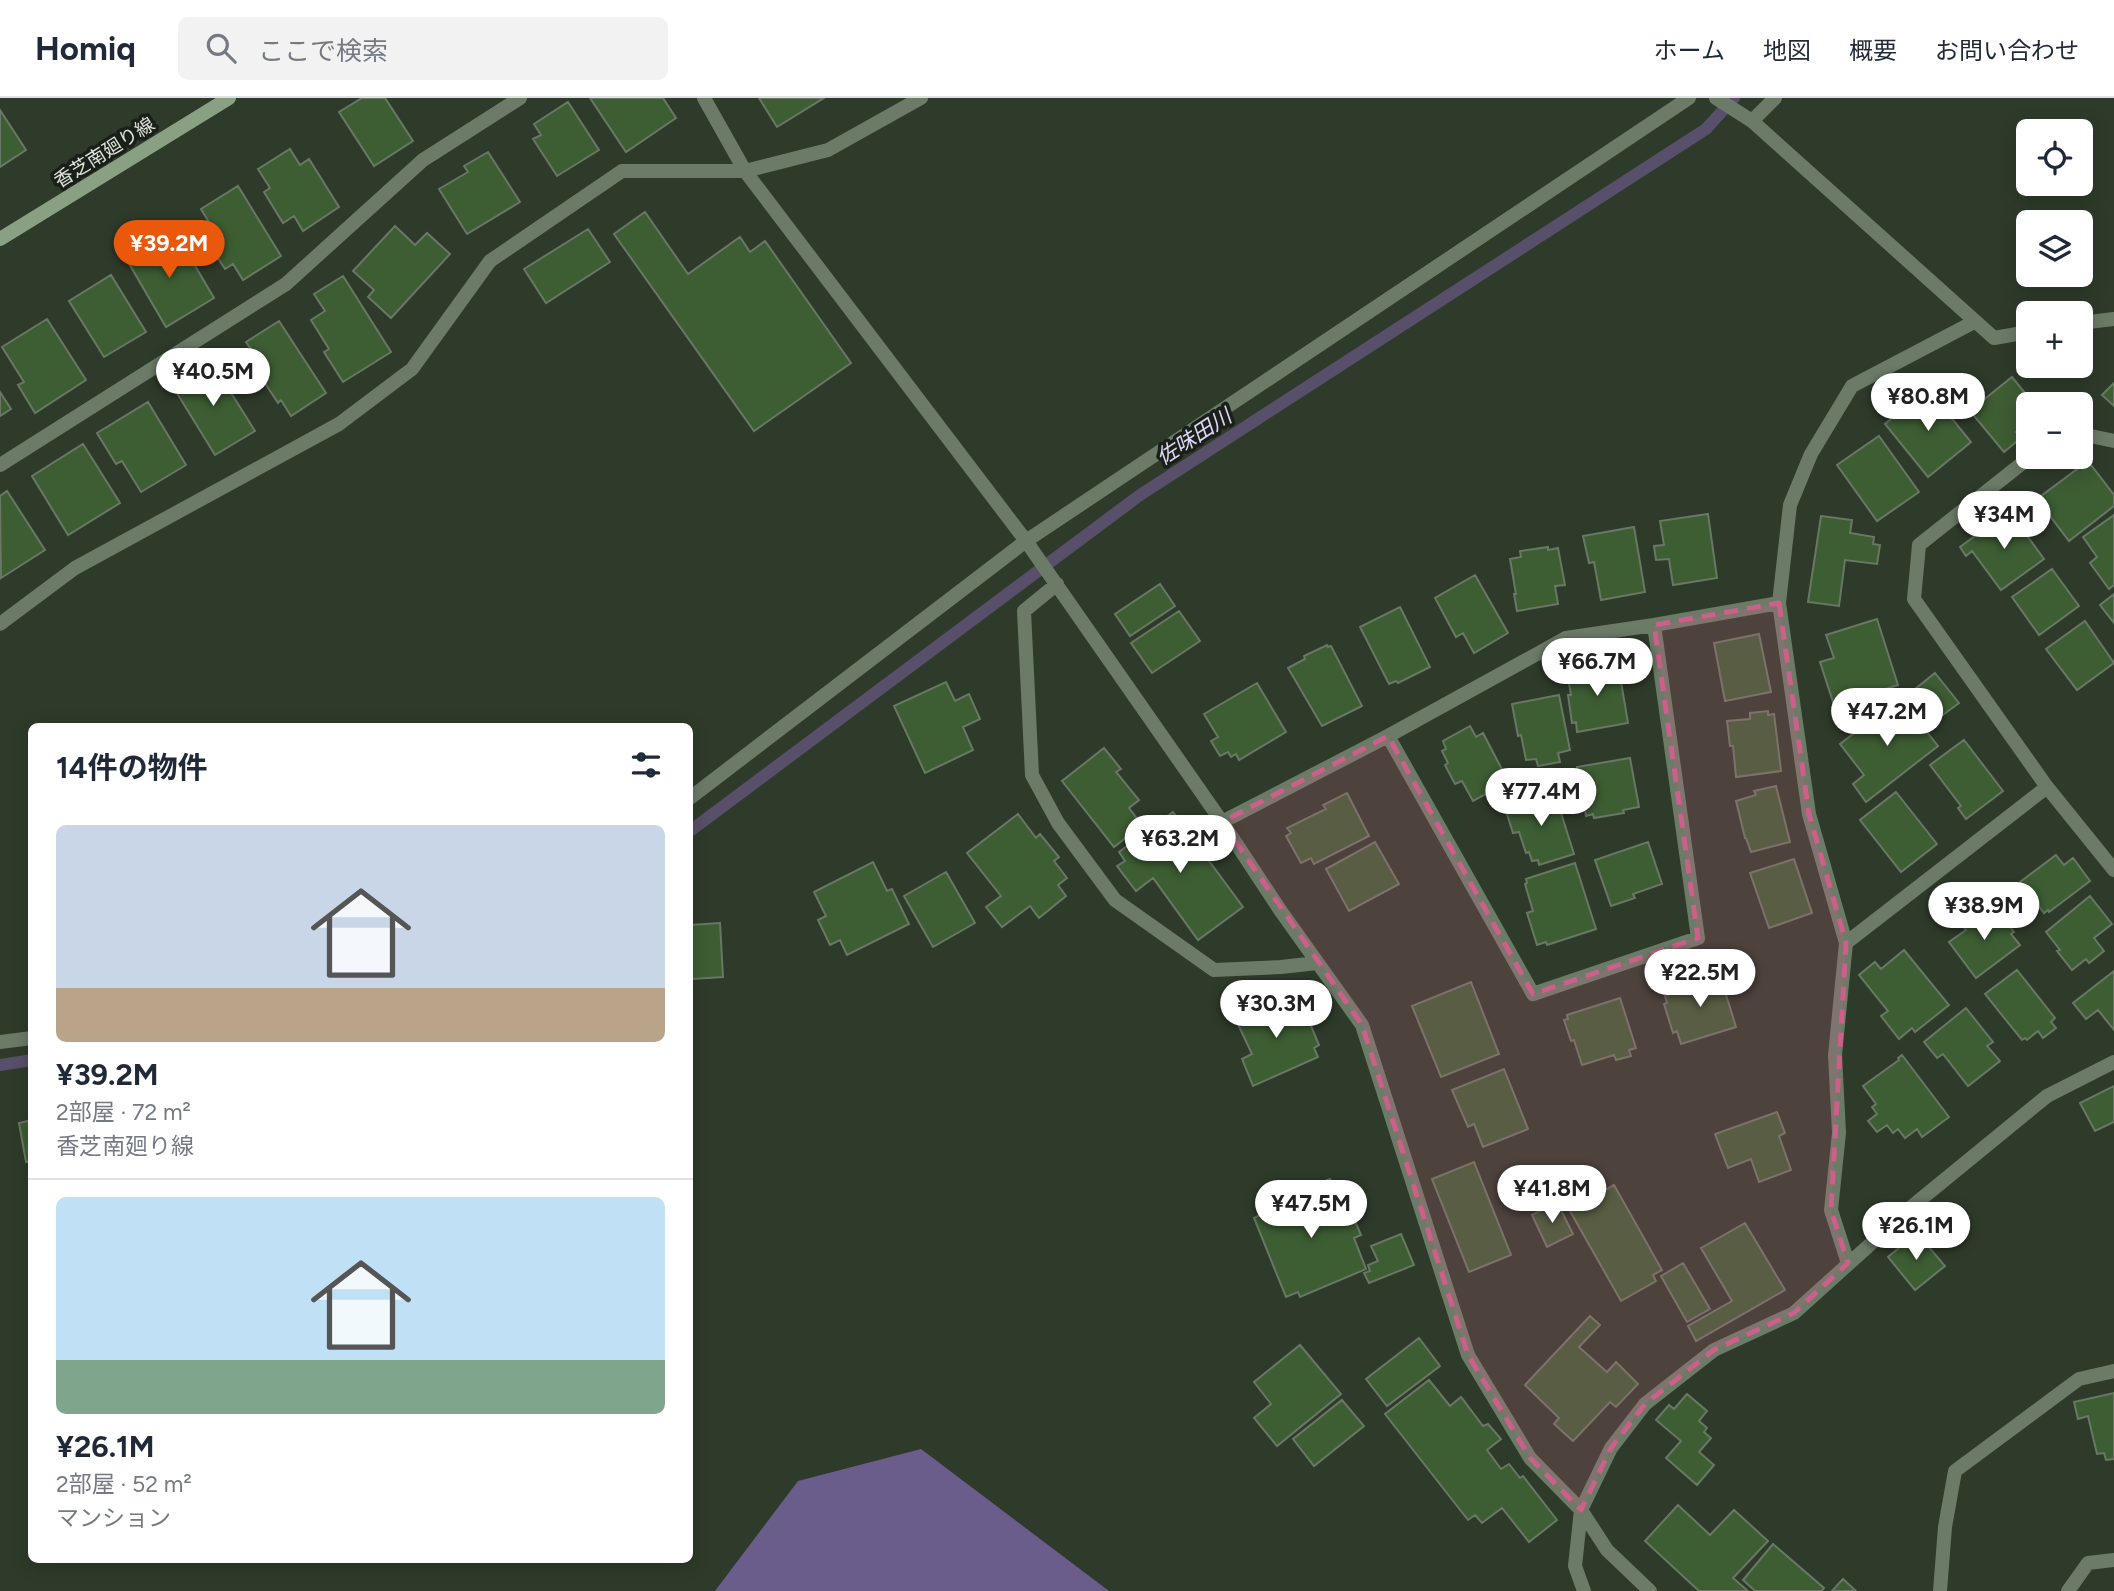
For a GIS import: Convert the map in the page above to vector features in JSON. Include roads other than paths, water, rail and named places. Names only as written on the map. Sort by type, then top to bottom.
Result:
[{"type":"street","name":"香芝南廻り線","points":[[0,239],[229,98]]},
{"type":"street","points":[[0,465],[286,284],[423,160],[520,98]]},
{"type":"street","points":[[704,98],[745,171],[1026,541],[1362,1025],[1468,1355],[1530,1458],[1581,1510],[1607,1550],[1650,1591]]},
{"type":"street","points":[[0,624],[75,568],[339,424],[412,369],[490,261],[622,171],[745,171],[828,150],[921,98]]},
{"type":"street","points":[[693,796],[1026,541],[1689,98]]},
{"type":"street","points":[[1716,98],[1752,121],[1994,338],[2016,334]]},
{"type":"street","points":[[1752,121],[1775,98]]},
{"type":"street","points":[[2093,322],[2114,319]]},
{"type":"street","points":[[1847,1263],[1831,1210],[1839,1133],[1835,1055],[1846,943],[1809,814],[1779,603],[1790,505],[1811,454],[1852,386],[1974,322]]},
{"type":"street","points":[[2093,437],[2114,441]]},
{"type":"street","points":[[2016,468],[1919,545],[1914,599],[2047,787],[2114,870]]},
{"type":"street","points":[[1057,584],[1024,611],[1032,775],[1058,822],[1115,900],[1214,970],[1317,963]]},
{"type":"street","points":[[1222,822],[1388,736],[1566,638],[1779,603]]},
{"type":"street","points":[[1388,736],[1533,994],[1698,938],[1654,625]]},
{"type":"street","points":[[1846,943],[2047,787]]},
{"type":"street","points":[[0,1042],[28,1038]]},
{"type":"street","points":[[1584,1591],[1575,1566],[1581,1510],[1611,1447],[1645,1404],[1714,1350],[1794,1313],[1915,1204],[2047,1096],[2114,1062]]},
{"type":"street","points":[[1940,1591],[1945,1527],[1955,1471],[2079,1379],[2114,1371]]},
{"type":"street","points":[[2068,1591],[2088,1563],[2114,1560]]},
{"type":"waterway","name":"佐味田川","points":[[693,829],[1140,495],[1706,129],[1734,98]]},
{"type":"waterway","name":"佐味田川","points":[[0,1065],[28,1061]]}]
